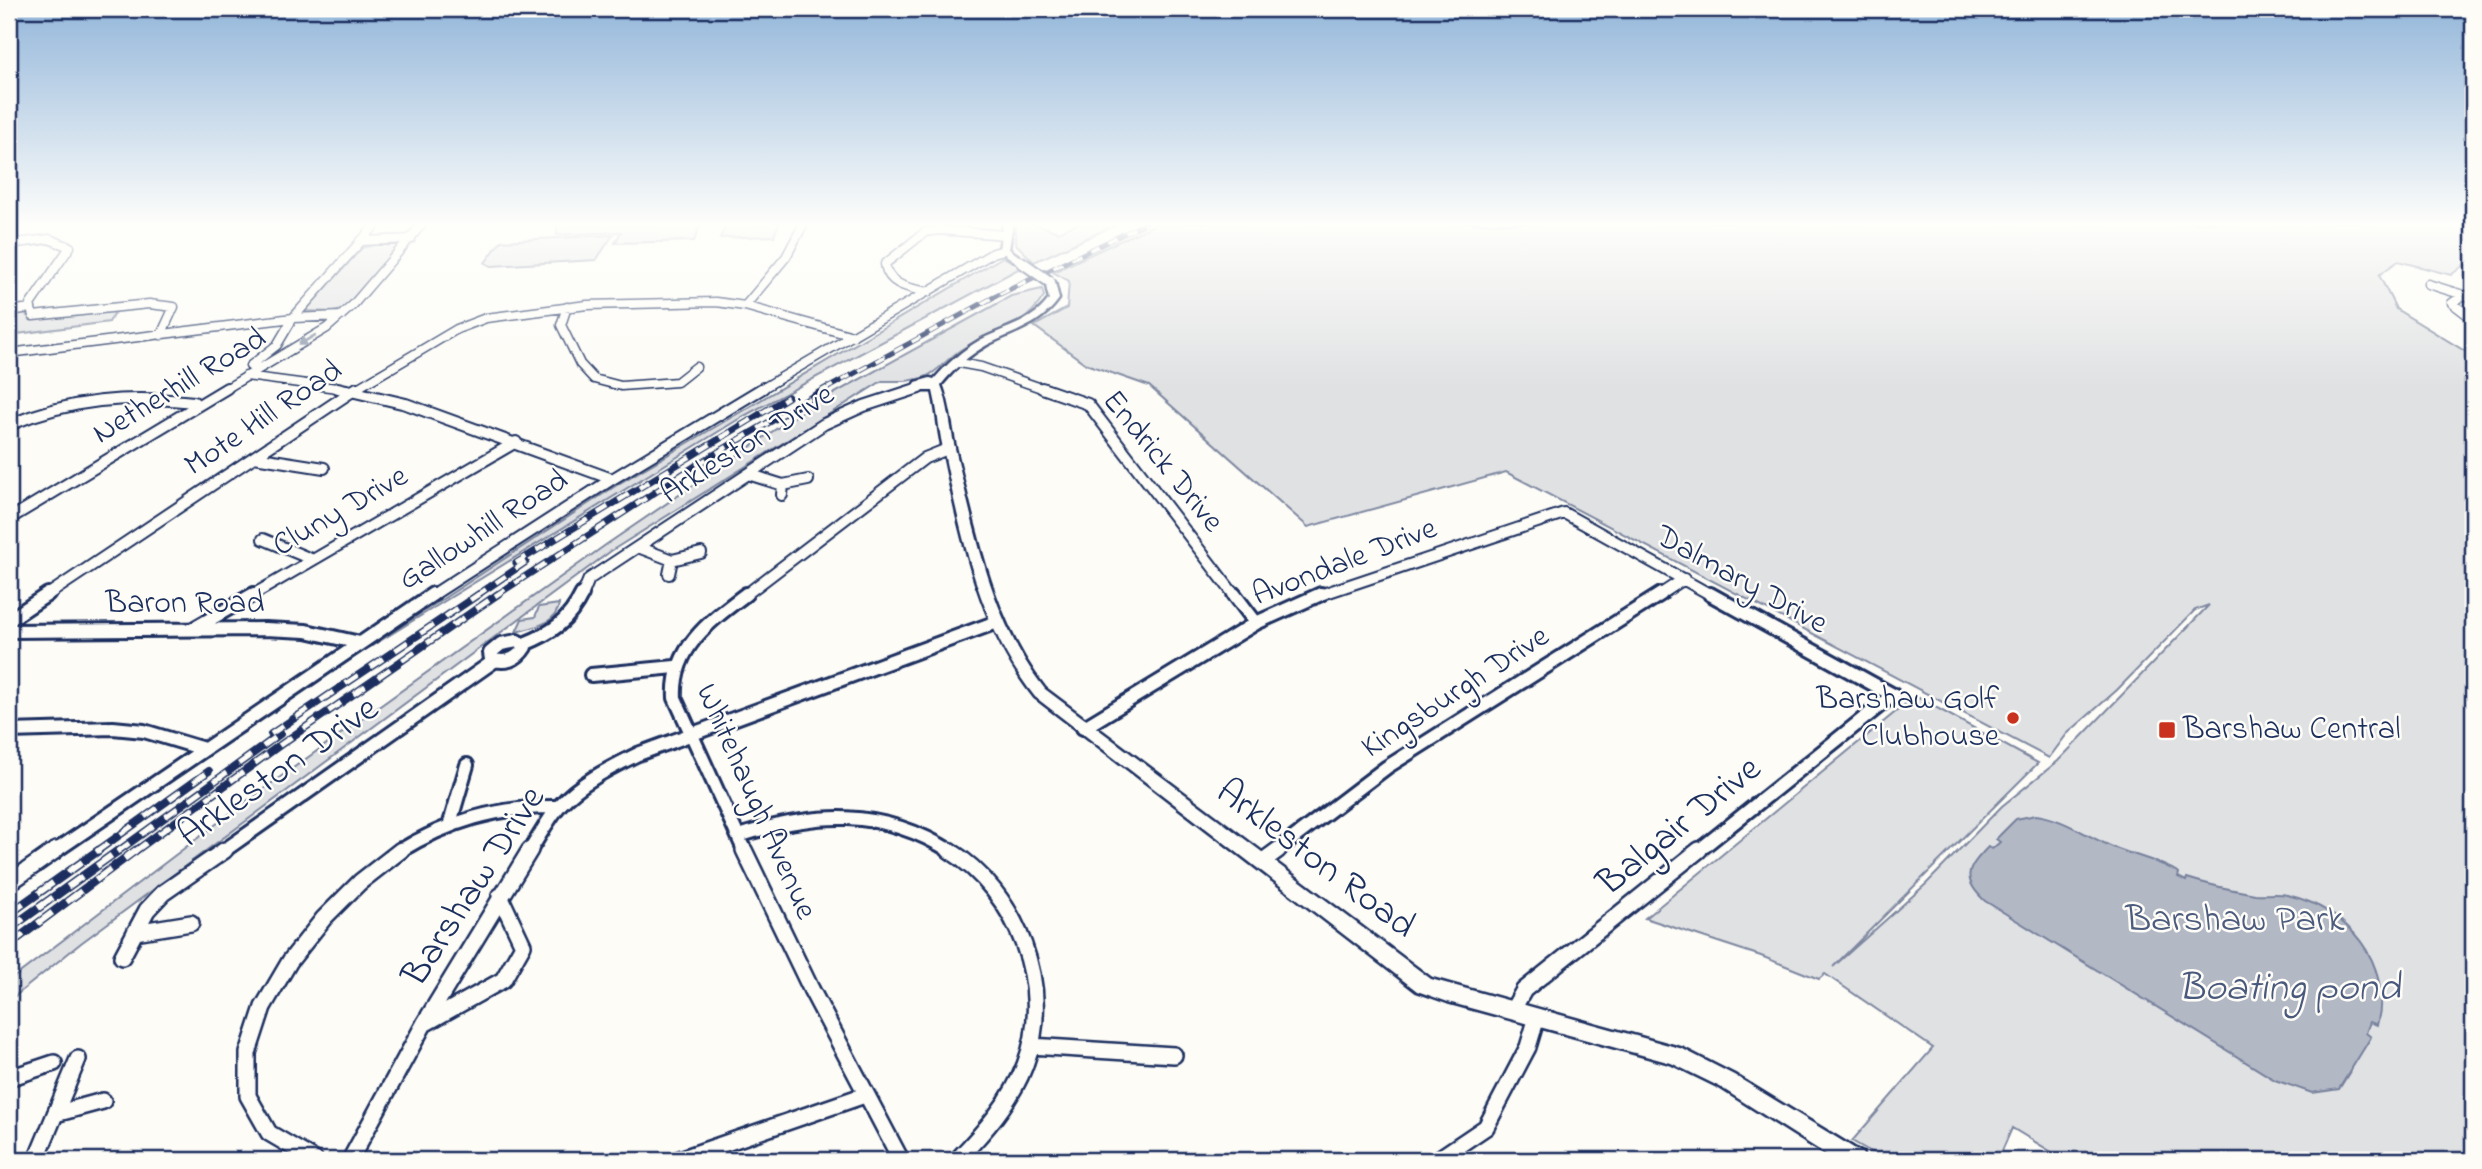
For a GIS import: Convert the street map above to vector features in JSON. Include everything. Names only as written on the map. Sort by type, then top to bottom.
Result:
[{"type":"street","points":[[49,278],[30,305],[33,316],[149,303],[167,304],[174,307],[161,335]]},
{"type":"street","name":"Netherhill Road","points":[[9,519],[241,375],[277,345],[293,318],[328,278]]},
{"type":"street","name":"Netherhill Road","points":[[9,513],[194,402],[327,328],[376,278]]},
{"type":"street","points":[[745,306],[769,278]]},
{"type":"street","points":[[888,278],[902,285],[928,292]]},
{"type":"street","name":"Gallowhill Road","points":[[9,883],[360,643],[612,479],[952,278]]},
{"type":"street","points":[[929,385],[984,342],[1030,323],[1046,312],[1054,299],[1050,282],[1044,278]]},
{"type":"street","points":[[2428,284],[2469,297]]},
{"type":"street","points":[[2469,297],[2452,303],[2473,319]]},
{"type":"street","name":"Mote Hill Road","points":[[9,620],[354,390],[457,329],[486,318],[567,307],[716,302],[745,306],[853,336]]},
{"type":"street","points":[[567,307],[561,325],[580,364],[594,379],[621,386],[677,382],[696,367]]},
{"type":"street","points":[[9,311],[31,308]]},
{"type":"street","points":[[9,353],[293,318],[341,316]]},
{"type":"street","name":"Endrick Drive","points":[[959,363],[981,367],[1088,404],[1256,623]]},
{"type":"street","points":[[241,375],[354,390],[406,404],[612,479]]},
{"type":"street","name":"Arkleston Road","points":[[929,385],[939,402],[997,622],[1019,670],[1083,728],[1263,861],[1424,985],[1676,1055],[1727,1081],[1854,1160]]},
{"type":"street","name":"Arkleston Drive","points":[[524,644],[554,632],[571,617],[589,579],[824,424],[864,406],[929,385]]},
{"type":"street","points":[[9,425],[59,406],[130,396],[194,402]]},
{"type":"street","name":"Cluny Drive","points":[[193,629],[516,442]]},
{"type":"street","name":"Whitehaugh Avenue","points":[[901,1160],[865,1095],[738,836],[675,698],[673,682],[675,667],[694,636],[712,620],[925,458],[950,448]]},
{"type":"street","points":[[254,457],[324,468]]},
{"type":"street","points":[[748,474],[782,490],[808,480]]},
{"type":"street","name":"Avondale Drive","points":[[1083,728],[1256,623],[1332,589],[1563,513]]},
{"type":"street","name":"Dalmary Drive","points":[[1563,513],[1893,695]]},
{"type":"street","points":[[263,539],[311,559]]},
{"type":"street","points":[[638,547],[672,560],[701,554]]},
{"type":"street","points":[[669,574],[672,560]]},
{"type":"street","name":"Kingsburgh Drive","points":[[1263,861],[1387,767],[1684,579]]},
{"type":"street","name":"Barshaw Drive","points":[[350,1160],[424,1024],[500,896],[558,807],[577,789],[605,770],[691,734],[997,622]]},
{"type":"street","name":"Baron Road","points":[[9,631],[306,631],[360,643]]},
{"type":"street","points":[[512,641],[524,644],[524,651],[516,658],[494,661],[490,653],[496,646],[512,641]]},
{"type":"street","name":"Arkleston Drive","points":[[122,957],[147,910],[163,893],[494,661]]},
{"type":"street","points":[[591,675],[675,667]]},
{"type":"street","name":"Balgair Drive","points":[[1512,1011],[1524,990],[1893,695]]},
{"type":"street","points":[[9,731],[144,731],[204,749]]},
{"type":"street","points":[[450,824],[467,765]]},
{"type":"street","points":[[315,1160],[298,1154],[267,1134],[250,1107],[244,1083],[247,1057],[264,1005],[282,971],[306,937],[350,891],[395,854],[450,824],[515,806],[558,807]]},
{"type":"street","points":[[738,836],[781,823],[828,817],[887,822],[914,831],[968,861],[1016,921],[1032,971],[1031,1046],[1016,1082],[995,1120],[957,1160]]},
{"type":"street","points":[[424,1024],[503,979],[523,945],[500,896]]},
{"type":"street","points":[[135,932],[191,923]]},
{"type":"street","points":[[1437,1160],[1486,1126],[1528,1046],[1537,1017]]},
{"type":"street","points":[[1031,1046],[1174,1055]]},
{"type":"street","points":[[36,1160],[78,1059]]},
{"type":"street","points":[[9,1078],[54,1063]]},
{"type":"street","points":[[677,1160],[865,1095]]},
{"type":"street","points":[[55,1114],[103,1101]]},
{"type":"green space","points":[[335,278],[373,278],[346,309],[333,312],[305,311]]},
{"type":"green space","points":[[968,278],[1002,278],[742,417],[351,659],[620,483]]},
{"type":"green space","name":"Barshaw Park","points":[[1063,278],[2380,278],[2396,309],[2473,356],[2473,1160],[2065,1160],[2012,1128],[1998,1160],[1885,1160],[1852,1141],[1933,1048],[1825,974],[1819,979],[1761,956],[1645,918],[1915,696],[2038,763],[1833,967],[1926,884],[2002,806],[2058,761],[2209,605],[2195,610],[2117,690],[2067,734],[2049,758],[1506,472],[1308,527],[1149,386],[1086,364],[1034,326],[1067,308],[1069,281]]},
{"type":"green space","points":[[1042,289],[1044,296],[1036,308],[1018,323],[964,348],[925,377],[882,381],[611,551],[81,943],[9,1001],[9,981],[244,803],[607,544],[804,410],[1011,296]]},
{"type":"green space","points":[[117,309],[109,322],[9,335],[9,313],[31,310],[27,316],[34,318]]},
{"type":"green space","points":[[559,604],[549,621],[516,632],[522,619],[535,617],[539,607]]},
{"type":"water","name":"Boating pond","points":[[2036,815],[2058,821],[2108,845],[2164,865],[2179,873],[2178,877],[2186,881],[2187,878],[2255,894],[2287,895],[2329,912],[2346,925],[2372,960],[2379,980],[2380,1002],[2377,1025],[2370,1022],[2366,1033],[2371,1037],[2339,1089],[2312,1093],[2275,1080],[1985,901],[1972,886],[1972,867],[1988,847],[1992,849],[2000,842],[1996,839],[2016,819]]},
{"type":"railway","points":[[824,390],[1034,278]]},
{"type":"railway","points":[[497,595],[700,463],[827,388]]},
{"type":"railway","points":[[516,563],[788,397]]},
{"type":"railway","points":[[476,596],[526,562]]},
{"type":"railway","points":[[271,734],[479,594]]},
{"type":"railway","points":[[134,852],[280,745],[497,595]]},
{"type":"railway","points":[[117,852],[280,734]]},
{"type":"railway","points":[[96,852],[209,771]]},
{"type":"railway","points":[[9,914],[99,850]]},
{"type":"railway","points":[[9,929],[119,850]]},
{"type":"railway","points":[[9,945],[136,850]]},
{"type":"place","name":"Barshaw Golf Clubhouse","points":[[2013,718]]},
{"type":"place","name":"Barshaw Central","points":[[2167,730]]}]
